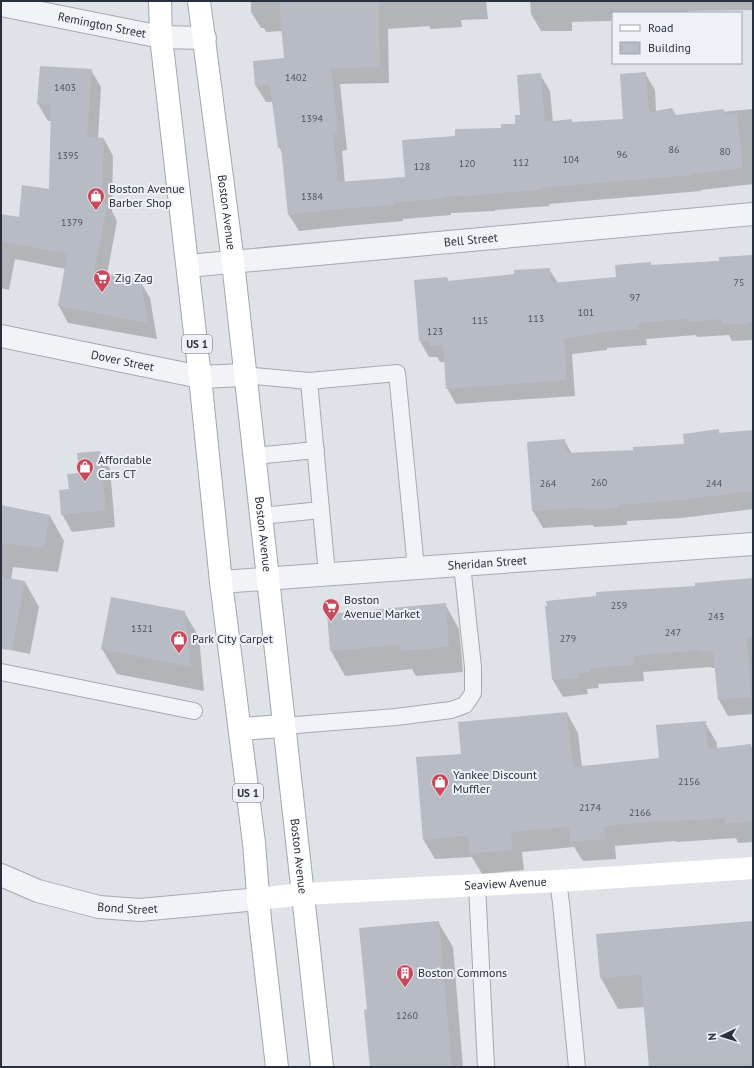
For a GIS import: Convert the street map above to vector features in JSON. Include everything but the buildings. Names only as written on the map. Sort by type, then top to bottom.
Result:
[{"type":"main road","name":"US 1","points":[[160,1],[161,37],[188,266],[221,582],[254,843],[258,899],[278,1067]]},
{"type":"main road","name":"Boston Avenue","points":[[200,1],[233,262],[244,375],[322,1067]]},
{"type":"main road","points":[[240,729],[284,726]]},
{"type":"main road","name":"Seaview Avenue","points":[[258,899],[303,894],[558,881],[753,868]]},
{"type":"street","name":"Remington Street","points":[[1,5],[161,37],[205,38]]},
{"type":"street","name":"Bell Street","points":[[188,266],[753,214]]},
{"type":"street","name":"Dover Street","points":[[1,336],[200,377],[244,375]]},
{"type":"street","name":"Sheridan Street","points":[[221,582],[753,544]]},
{"type":"street","name":"Bond Street","points":[[1,875],[38,891],[99,907],[140,910],[258,899]]},
{"type":"lane","points":[[244,375],[309,381],[397,373],[416,568]]},
{"type":"lane","points":[[309,381],[327,574]]},
{"type":"lane","points":[[254,456],[316,450]]},
{"type":"lane","points":[[261,516],[321,510]]},
{"type":"lane","points":[[284,726],[396,717],[451,710],[465,704],[473,693],[473,667],[462,565]]},
{"type":"lane","points":[[1,672],[194,711]]},
{"type":"lane","points":[[558,881],[577,1067]]},
{"type":"lane","points":[[477,885],[486,1067]]},
{"type":"place","name":"Boston Avenue Barber Shop","points":[[96,211]]},
{"type":"place","name":"Zig Zag","points":[[102,293]]},
{"type":"place","name":"Affordable Cars CT","points":[[85,482]]},
{"type":"place","name":"Boston Avenue Market","points":[[331,622]]},
{"type":"place","name":"Park City Carpet","points":[[179,654]]},
{"type":"place","name":"Yankee Discount Muffler","points":[[440,797]]},
{"type":"place","name":"Boston Commons","points":[[405,988]]}]
